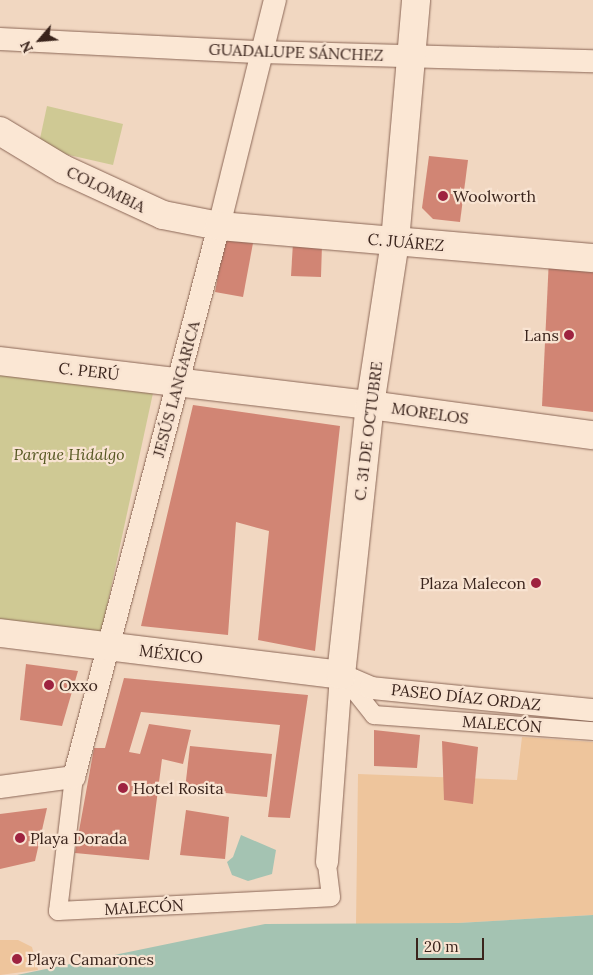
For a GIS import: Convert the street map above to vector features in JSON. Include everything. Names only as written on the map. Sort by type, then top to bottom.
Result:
[{"type":"main road","name":"C. 31 DE OCTUBRE","points":[[341,675],[370,405],[395,241],[416,0]]},
{"type":"main road","name":"COLOMBIA","points":[[0,131],[112,194],[162,215],[219,226]]},
{"type":"main road","name":"C. JUÁREZ","points":[[219,226],[593,258]]},
{"type":"main road","name":"C. PERÚ","points":[[0,362],[179,380]]},
{"type":"main road","name":"MORELOS","points":[[179,380],[593,434]]},
{"type":"main road","name":"MÉXICO","points":[[0,633],[341,675]]},
{"type":"street","name":"JESÚS LANGARICA","points":[[74,777],[219,226],[275,0]]},
{"type":"street","name":"GUADALUPE SÁNCHEZ","points":[[0,39],[261,52],[593,62]]},
{"type":"street","name":"PASEO DÍAZ ORDAZ","points":[[341,675],[371,688],[593,710]]},
{"type":"street","name":"MALECÓN","points":[[341,675],[374,715],[593,731]]},
{"type":"street","name":"C. 31 DE OCTUBRE","points":[[327,862],[341,675]]},
{"type":"street","name":"MALECÓN","points":[[74,777],[58,911],[331,897],[327,862]]},
{"type":"street","points":[[0,787],[74,777]]},
{"type":"green space","points":[[47,106],[123,124],[113,165],[38,148]]},
{"type":"green space","name":"Parque Hidalgo","points":[[0,375],[153,393],[101,634],[0,620]]},
{"type":"sand","points":[[522,737],[593,742],[593,915],[458,923],[356,924],[358,774],[517,780]]},
{"type":"sand","name":"Playa Camarones","points":[[0,940],[18,940],[32,947],[38,970],[0,975]]},
{"type":"shaded area","points":[[241,835],[276,850],[272,874],[248,881],[232,875],[227,862],[233,857]]},
{"type":"shaded area","points":[[593,915],[593,975],[17,975],[265,924],[458,923]]},
{"type":"building","name":"Woolworth","points":[[429,156],[468,160],[460,222],[433,219],[422,208]]},
{"type":"building","points":[[225,238],[253,243],[243,297],[215,292]]},
{"type":"building","points":[[293,243],[322,244],[321,277],[291,276]]},
{"type":"building","name":"Lans","points":[[549,258],[593,264],[593,412],[542,406]]},
{"type":"building","points":[[193,405],[340,426],[315,651],[258,640],[269,531],[236,522],[228,635],[141,626]]},
{"type":"building","points":[[26,664],[78,671],[62,726],[20,720]]},
{"type":"building","name":"Hotel Rosita","points":[[124,678],[308,695],[290,818],[268,817],[280,725],[141,712],[129,752],[140,754],[149,724],[191,730],[183,764],[162,759],[149,860],[75,853],[94,748],[105,748]]},
{"type":"building","points":[[374,730],[420,735],[417,768],[374,766]]},
{"type":"building","points":[[442,741],[478,747],[473,804],[444,800]]},
{"type":"building","points":[[190,746],[272,754],[267,797],[185,789]]},
{"type":"building","name":"Playa Dorada","points":[[47,808],[35,861],[0,869],[0,814]]},
{"type":"building","points":[[186,810],[229,817],[225,859],[180,855]]},
{"type":"place","name":"Woolworth","points":[[443,196]]},
{"type":"place","name":"Lans","points":[[569,335]]},
{"type":"place","name":"Plaza Malecon","points":[[536,583]]},
{"type":"place","name":"Oxxo","points":[[49,685]]},
{"type":"place","name":"Hotel Rosita","points":[[123,788]]},
{"type":"place","name":"Playa Dorada","points":[[20,838]]},
{"type":"place","name":"Playa Camarones","points":[[17,959]]}]
